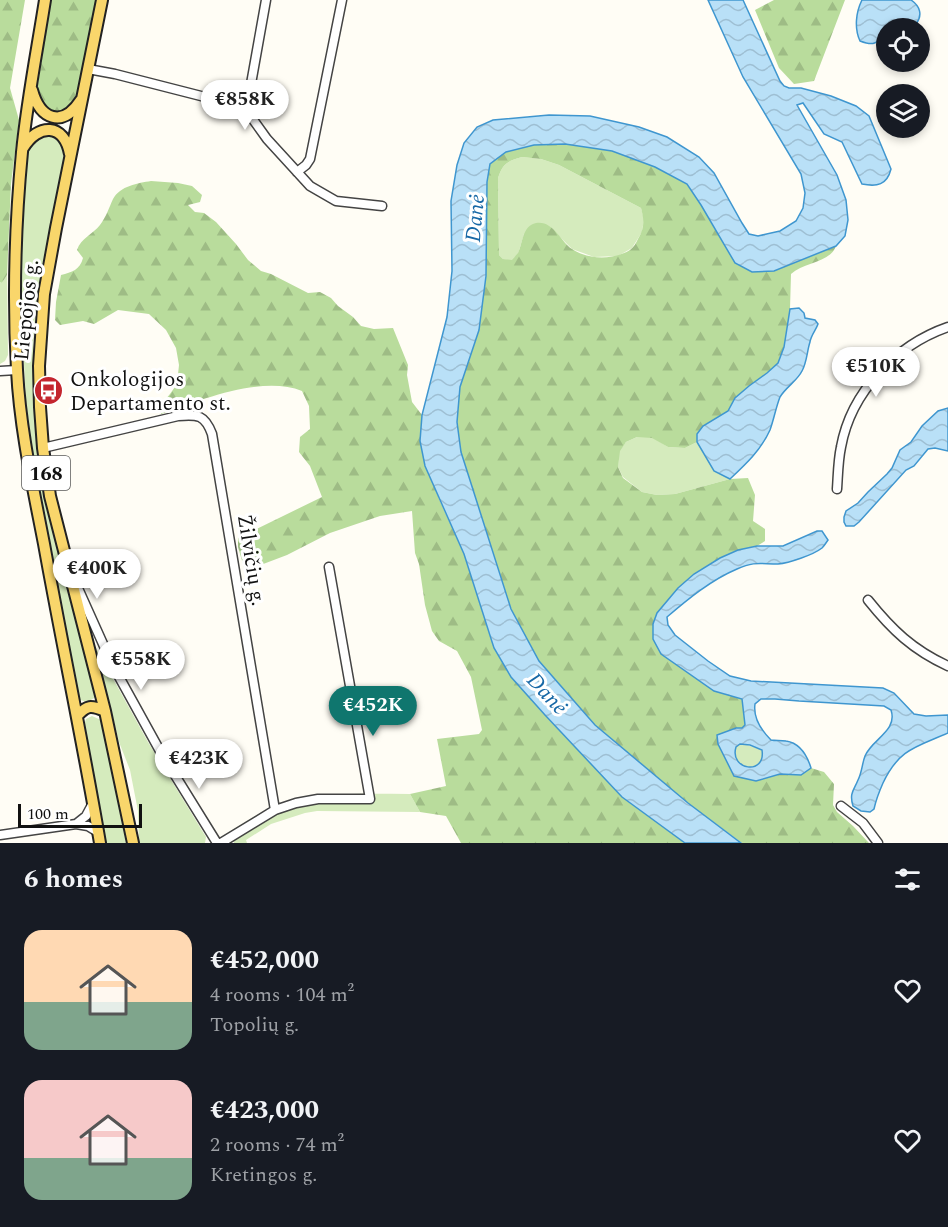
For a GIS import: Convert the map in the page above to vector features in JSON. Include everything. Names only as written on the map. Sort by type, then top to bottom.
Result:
[{"type":"main road","name":"168","points":[[30,86],[45,0]]},
{"type":"main road","name":"168","points":[[83,98],[102,0]]},
{"type":"main road","points":[[30,86],[35,103],[43,112],[54,117],[65,116],[74,110],[83,98]]},
{"type":"main road","name":"Liepojos g.","points":[[30,86],[16,223],[14,270],[17,370],[32,480],[99,838]]},
{"type":"main road","name":"Liepojos g.","points":[[83,98],[44,294],[39,366],[43,448],[50,496],[105,711],[133,843]]},
{"type":"main road","points":[[22,150],[29,138],[40,131],[50,130],[60,134],[68,142],[70,157]]},
{"type":"main road","points":[[77,716],[91,706],[105,711]]},
{"type":"street","points":[[244,107],[249,95],[267,0]]},
{"type":"street","points":[[297,172],[310,159],[342,0]]},
{"type":"street","points":[[88,69],[244,107],[267,139],[310,186],[336,201],[382,206]]},
{"type":"street","points":[[837,489],[841,447],[846,428],[869,384],[890,361],[913,343],[948,327]]},
{"type":"street","points":[[0,371],[17,370]]},
{"type":"street","name":"Žilvičių g.","points":[[43,448],[178,416],[200,417],[208,423],[212,434],[275,810]]},
{"type":"street","points":[[69,570],[112,664],[160,751],[219,843],[275,810],[296,803],[318,799],[370,799],[330,567]]},
{"type":"street","points":[[868,600],[886,622],[910,644],[948,666]]},
{"type":"street","points":[[76,824],[86,816],[93,803]]},
{"type":"street","points":[[841,806],[863,823],[878,843]]},
{"type":"street","points":[[0,835],[76,824],[88,826],[99,838]]},
{"type":"green space","points":[[0,0],[25,0],[10,88],[19,120],[11,184],[7,275],[2,283],[0,282]]},
{"type":"green space","points":[[51,0],[96,0],[76,99],[69,109],[58,113],[44,108],[37,90]]},
{"type":"green space","points":[[774,0],[845,0],[814,81],[794,84],[779,68],[755,10]]},
{"type":"green space","points":[[49,135],[60,138],[65,156],[41,271],[35,317],[33,402],[38,460],[45,503],[96,696],[86,701],[79,699],[39,494],[26,402],[20,288],[21,225],[27,151],[39,136]]},
{"type":"green space","points":[[565,144],[612,151],[655,167],[687,184],[701,205],[774,271],[836,246],[828,256],[791,274],[790,309],[784,347],[778,363],[735,398],[728,411],[697,434],[697,442],[685,448],[668,447],[652,438],[637,437],[626,442],[620,451],[618,467],[623,478],[642,492],[657,495],[675,494],[730,479],[748,478],[755,495],[753,521],[765,529],[765,541],[757,546],[738,550],[720,558],[694,574],[678,588],[657,613],[714,691],[742,698],[745,725],[742,728],[736,728],[718,744],[756,781],[780,774],[801,775],[811,768],[824,772],[834,784],[833,805],[837,812],[869,843],[742,843],[688,803],[595,725],[539,661],[511,609],[461,452],[456,422],[460,387],[479,329],[486,276],[487,182],[490,164],[506,152],[534,145]],"holes":[[[522,157],[541,159],[559,165],[641,208],[643,227],[633,248],[616,256],[593,257],[578,253],[568,246],[552,228],[536,223],[525,231],[518,253],[513,259],[503,259],[499,255],[498,178],[502,169],[510,161]]]},
{"type":"green space","points":[[522,157],[541,159],[559,165],[641,208],[644,219],[642,232],[632,248],[618,256],[594,257],[572,249],[556,233],[524,234],[518,254],[512,261],[503,259],[499,255],[498,178],[507,163]]},
{"type":"green space","points":[[151,181],[192,186],[202,195],[200,202],[188,205],[195,212],[204,213],[216,222],[248,260],[261,271],[308,293],[320,292],[331,298],[361,326],[374,329],[393,328],[408,365],[407,375],[412,402],[422,415],[420,441],[439,499],[464,554],[494,648],[511,677],[622,797],[685,843],[461,843],[446,816],[420,812],[410,794],[446,786],[437,739],[479,734],[482,730],[471,677],[457,651],[439,641],[432,631],[415,553],[412,511],[380,516],[330,533],[287,555],[245,571],[238,547],[238,538],[322,497],[310,466],[299,452],[300,437],[310,429],[309,406],[302,391],[269,386],[231,391],[161,414],[161,405],[177,384],[179,365],[176,348],[166,330],[149,314],[118,310],[94,324],[83,321],[60,325],[55,320],[61,275],[80,265],[83,258],[77,250],[81,242],[100,225],[113,199],[120,191]]},
{"type":"green space","points":[[7,275],[8,355],[0,364],[0,282],[2,283]]},
{"type":"green space","points":[[637,437],[652,437],[668,447],[685,448],[697,442],[714,471],[730,479],[675,494],[657,495],[642,492],[623,477],[618,467],[619,451],[626,442]]},
{"type":"green space","points":[[95,646],[148,742],[206,837],[205,843],[139,843],[138,811],[130,770],[119,742]]},
{"type":"green space","points":[[92,716],[101,720],[126,843],[105,843],[83,728],[86,719]]},
{"type":"green space","points":[[740,744],[762,750],[759,764],[748,767],[738,761],[735,755],[736,747]]},
{"type":"green space","points":[[341,794],[410,794],[420,812],[317,811],[305,813],[271,824],[246,840],[247,843],[234,843],[229,832],[273,807],[306,798]]},
{"type":"water","name":"Danė","points":[[708,0],[743,0],[784,86],[831,96],[856,106],[869,116],[876,138],[878,138],[891,169],[887,179],[877,185],[862,184],[842,142],[824,134],[803,103],[797,105],[837,175],[846,200],[848,220],[845,236],[836,246],[774,271],[752,272],[735,263],[687,184],[655,167],[612,151],[565,144],[534,145],[506,152],[490,164],[487,182],[486,276],[479,330],[460,387],[457,422],[461,452],[511,609],[539,661],[595,725],[688,803],[741,843],[685,843],[622,797],[511,677],[494,648],[464,554],[425,466],[420,441],[422,415],[447,317],[452,271],[451,201],[457,165],[464,143],[477,127],[493,120],[549,115],[590,116],[639,127],[667,137],[699,157],[714,173],[749,234],[758,236],[780,231],[796,221],[803,208],[805,193],[801,174],[743,77]]},
{"type":"water","points":[[862,0],[911,0],[917,5],[920,14],[919,18],[876,18],[876,42],[872,44],[860,41],[856,25]]},
{"type":"water","points":[[799,308],[805,318],[815,320],[818,324],[811,339],[804,368],[780,397],[770,430],[758,450],[730,479],[714,471],[697,442],[697,434],[703,426],[728,411],[735,398],[778,363],[784,347],[790,309]]},
{"type":"water","points":[[948,408],[948,451],[928,449],[859,522],[854,526],[846,526],[844,517],[846,511],[858,503],[887,474],[900,450],[911,442],[922,426],[938,411]]},
{"type":"water","points":[[817,531],[822,531],[828,540],[822,548],[801,558],[778,564],[748,565],[727,573],[700,590],[667,617],[668,625],[675,635],[730,676],[751,681],[883,688],[894,693],[914,714],[948,715],[948,733],[910,750],[895,763],[880,790],[874,809],[870,812],[861,811],[853,806],[852,795],[868,750],[891,724],[891,710],[884,706],[761,699],[755,704],[758,724],[771,740],[791,742],[799,747],[811,768],[801,775],[780,774],[756,781],[734,776],[718,744],[717,735],[742,728],[745,725],[742,699],[714,691],[661,654],[653,639],[653,624],[657,613],[678,588],[694,574],[738,550],[757,546],[783,546]],"holes":[[[740,744],[762,750],[762,758],[754,767],[742,765],[735,755],[736,747]]]},
{"type":"place","name":"Onkologijos Departamento st.","points":[[49,391]]}]
